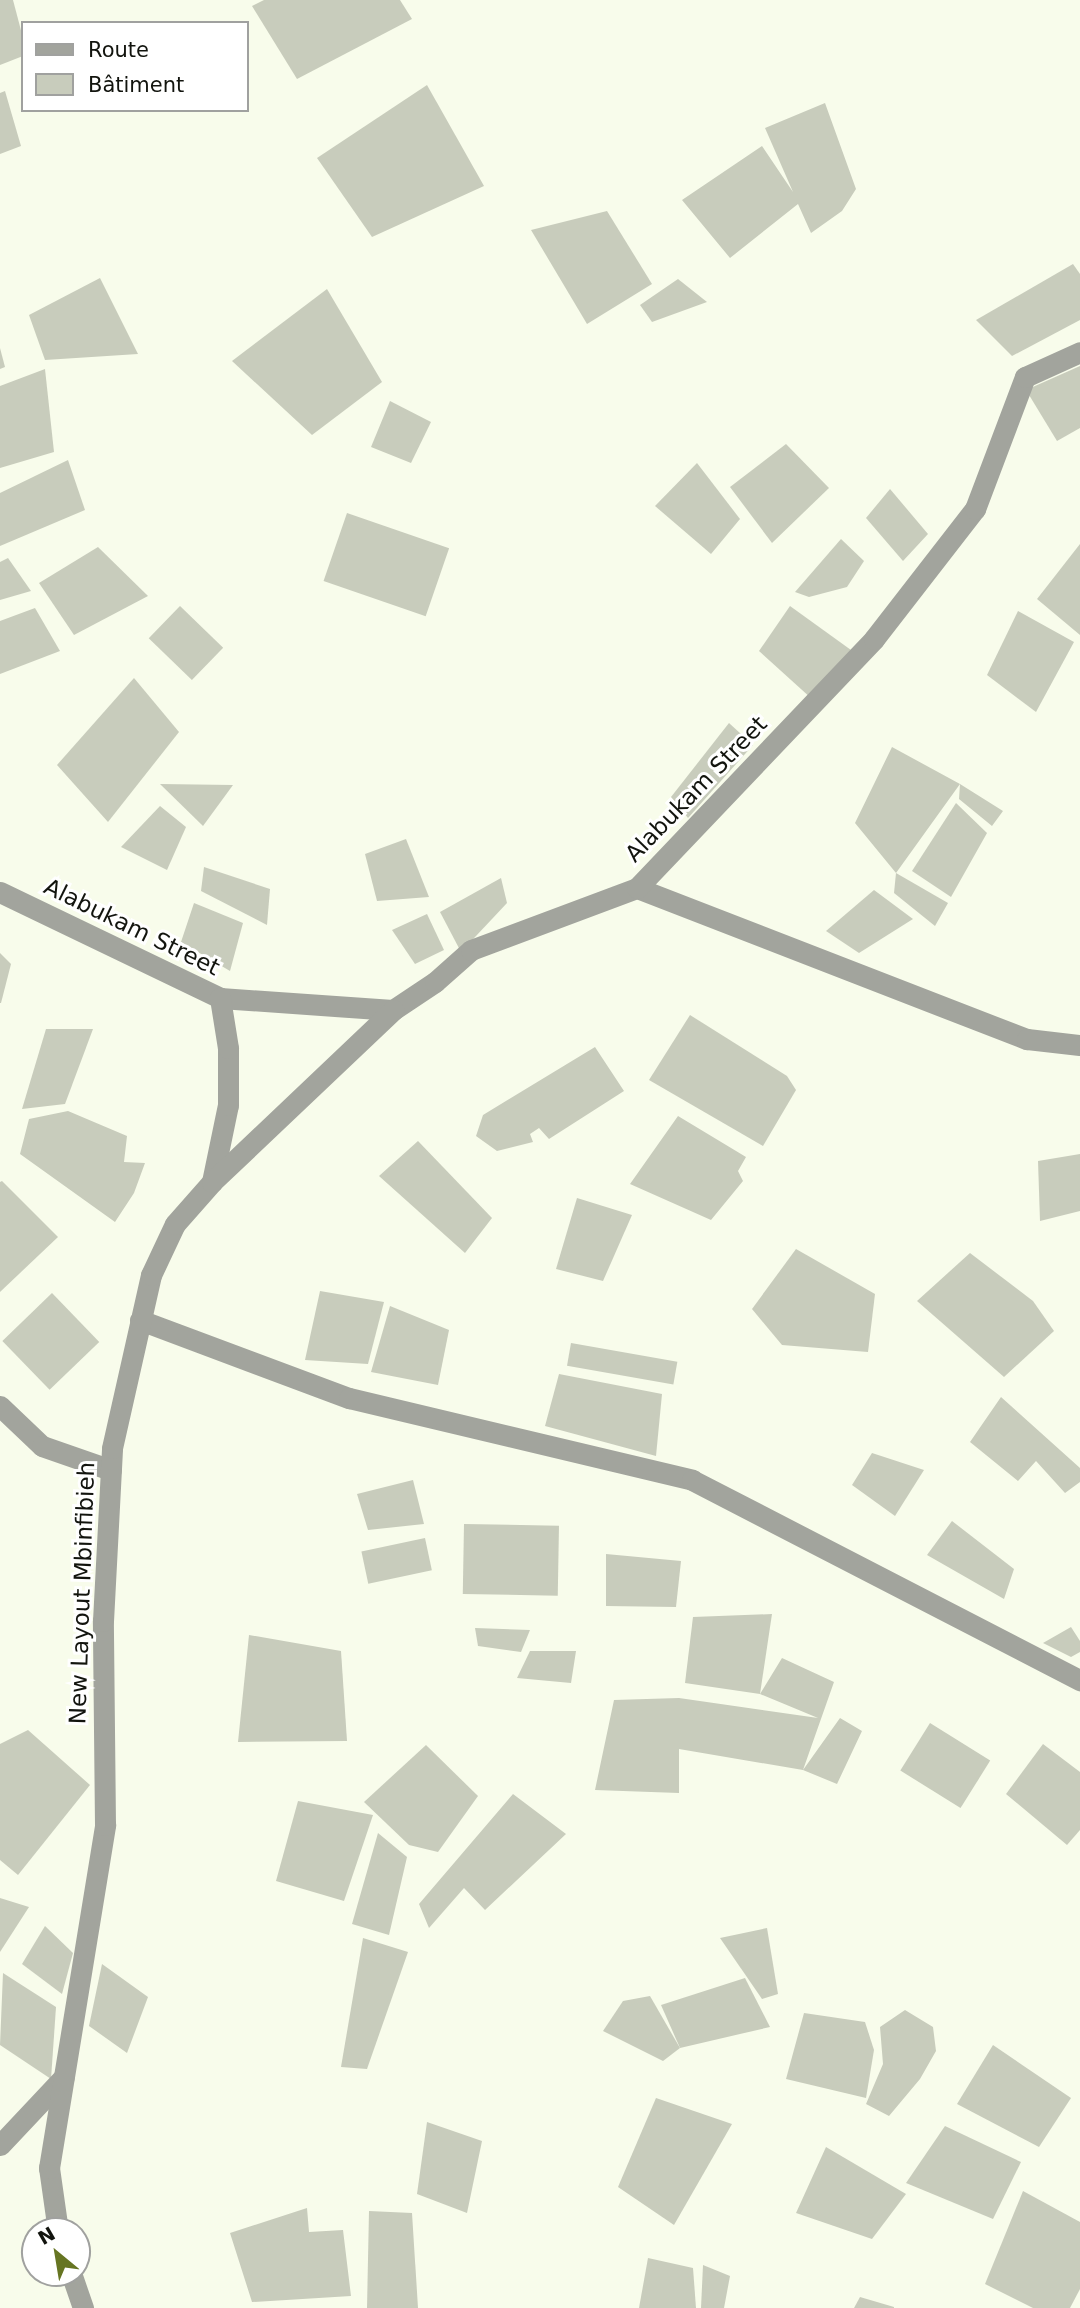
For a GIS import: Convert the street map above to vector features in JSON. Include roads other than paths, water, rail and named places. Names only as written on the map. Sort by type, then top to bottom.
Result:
[{"type":"street","name":"Alabukam Street","points":[[0,892],[220,998],[393,1010],[435,982],[471,950],[637,888],[874,639],[975,509],[1025,377],[1080,352]]},
{"type":"street","points":[[637,888],[1027,1039],[1080,1045]]},
{"type":"street","points":[[212,1182],[228,1105],[228,1048],[220,998]]},
{"type":"street","name":"New Layout Mbinfibieh","points":[[56,2217],[49,2168],[105,1825],[103,1621],[111,1469],[139,1320],[151,1275],[175,1224],[212,1182],[393,1010]]},
{"type":"street","points":[[139,1320],[349,1398],[692,1480],[1080,1680]]},
{"type":"street","points":[[0,1406],[42,1446],[111,1469]]},
{"type":"street","points":[[0,2146],[64,2077]]},
{"type":"street","points":[[76,2287],[83,2308]]}]
